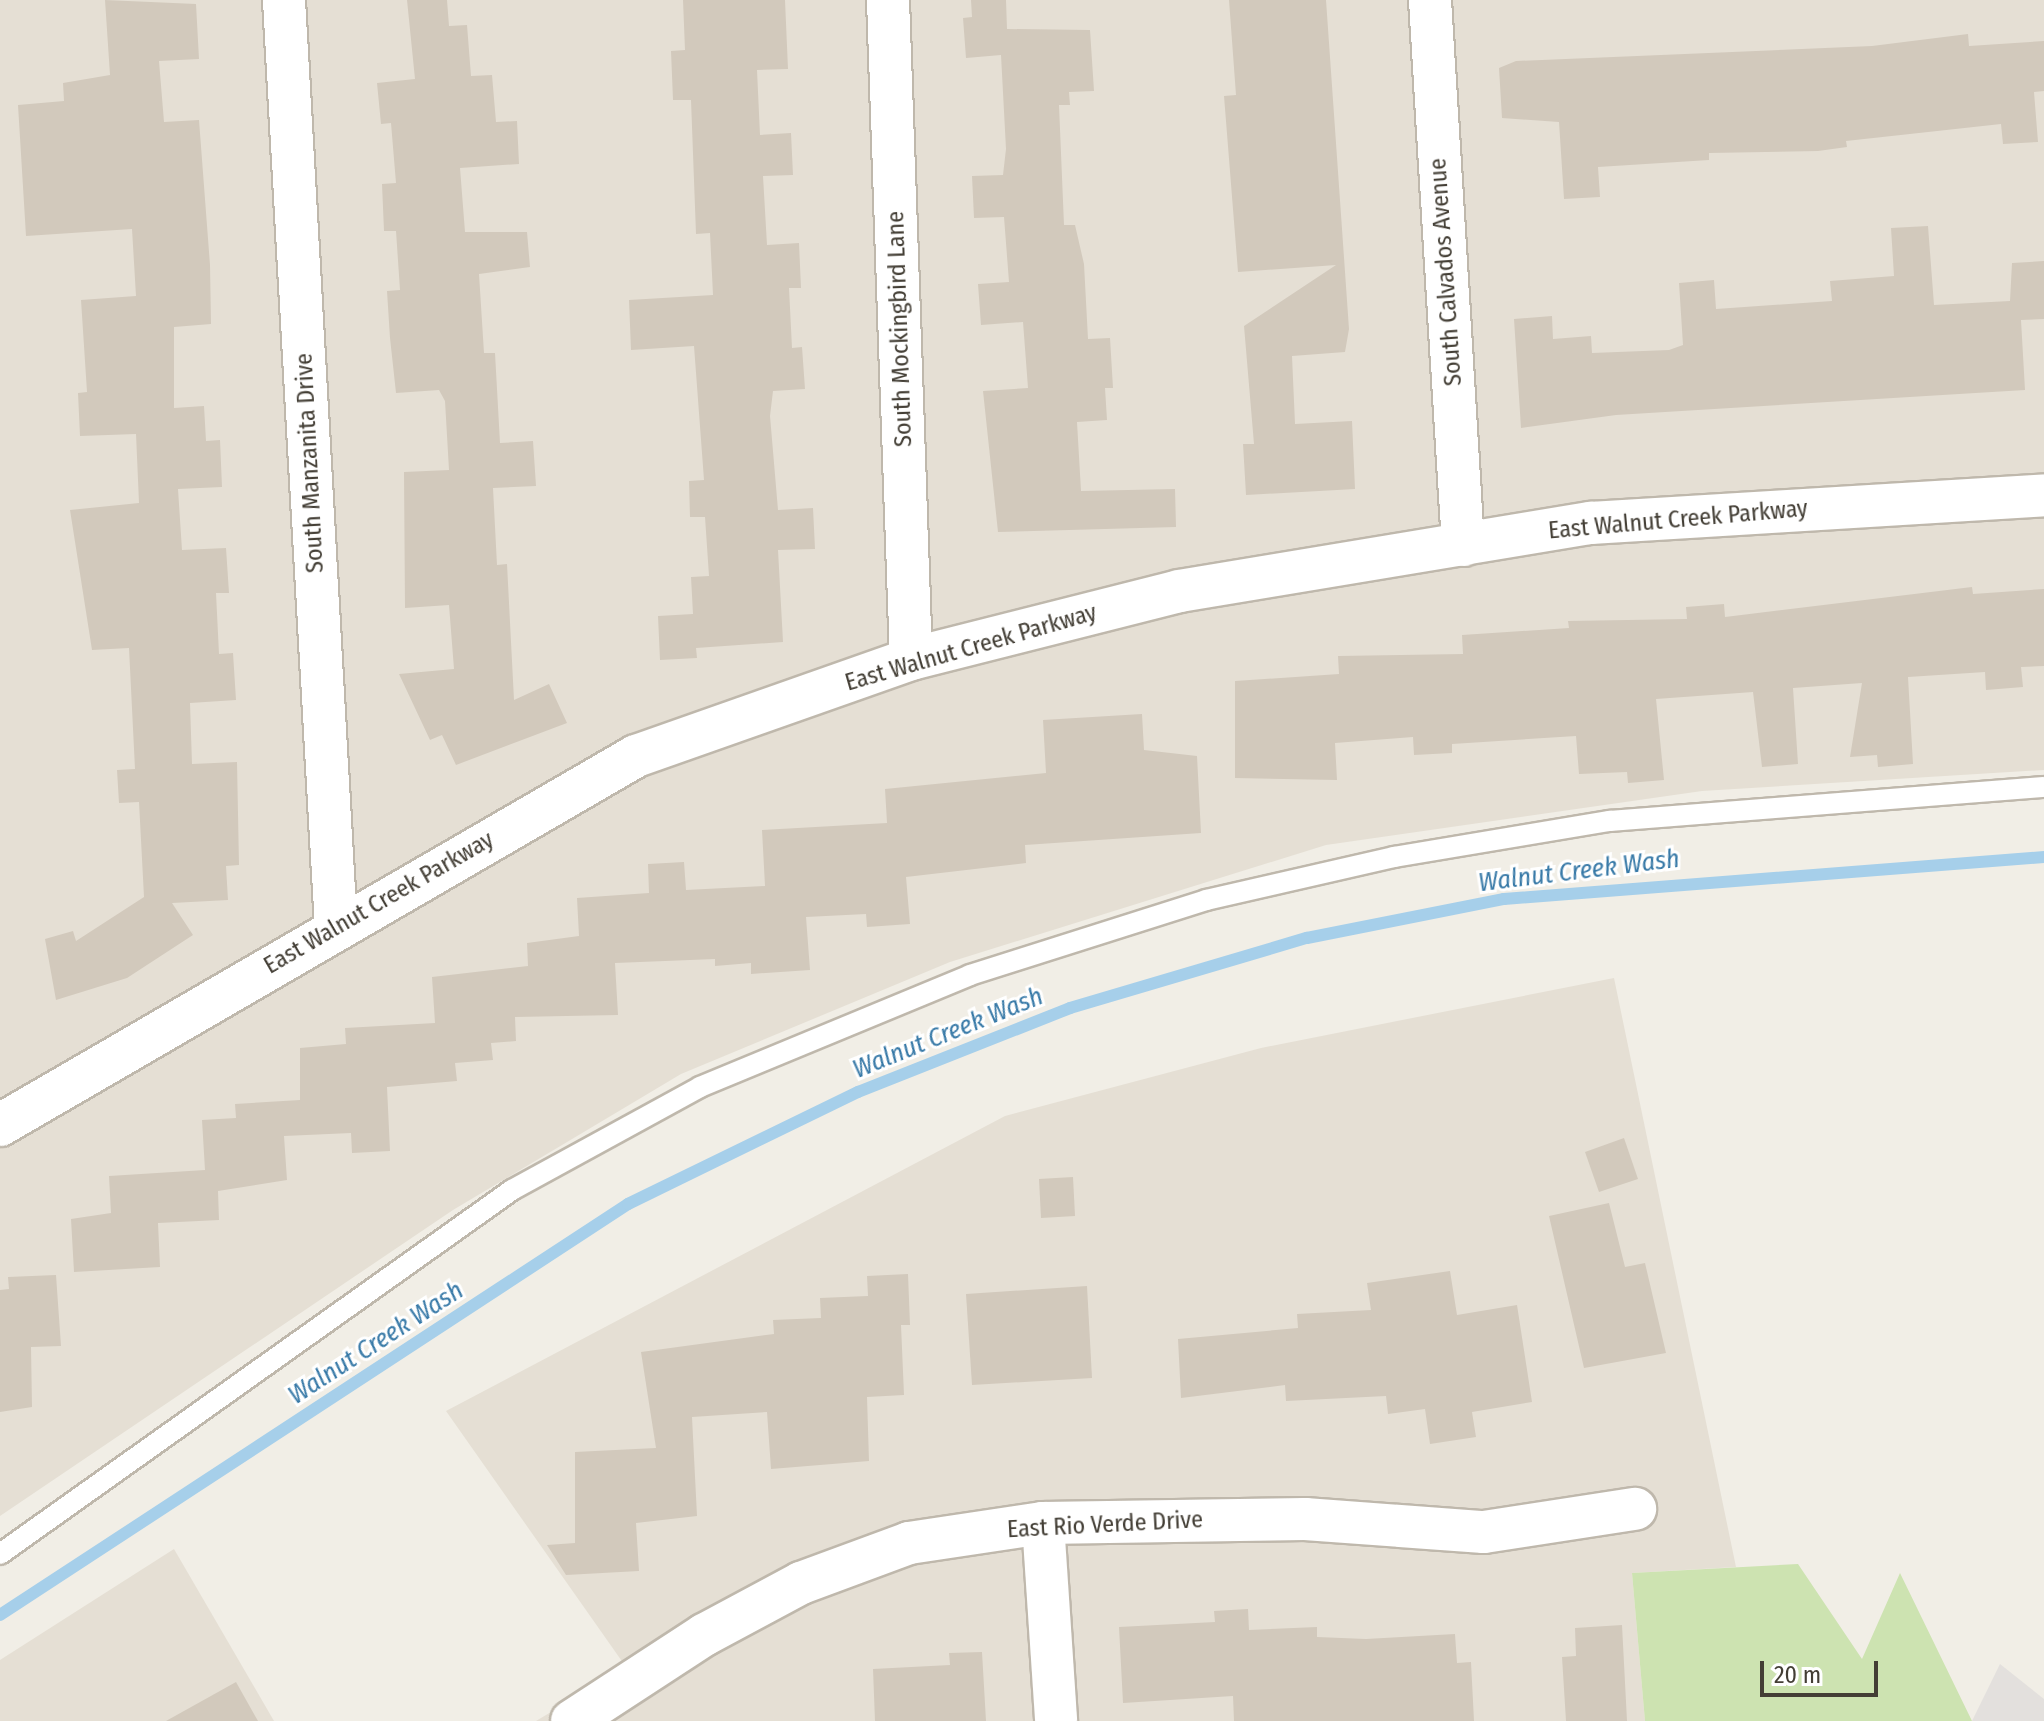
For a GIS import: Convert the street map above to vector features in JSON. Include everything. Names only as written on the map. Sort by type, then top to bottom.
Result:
[{"type":"street","name":"South Manzanita Drive","points":[[284,0],[336,927]]},
{"type":"street","name":"South Mockingbird Lane","points":[[888,0],[911,659]]},
{"type":"street","name":"South Calvados Avenue","points":[[1430,0],[1463,545]]},
{"type":"street","name":"East Walnut Creek Parkway","points":[[0,1125],[336,927],[636,756],[911,659],[1179,591],[1591,523],[2044,495]]},
{"type":"street","name":"East Rio Verde Drive","points":[[572,1721],[704,1635],[801,1583],[909,1543],[1043,1523],[1305,1519],[1484,1532],[1635,1509]]},
{"type":"street","points":[[1043,1523],[1056,1721]]},
{"type":"lane","points":[[0,1554],[512,1190],[700,1087],[970,975],[1206,900],[1394,857],[1610,821],[2044,787]]},
{"type":"shaded area","points":[[0,0],[2044,0],[2044,770],[1702,791],[1326,845],[950,962],[681,1074],[453,1210],[0,1516]]},
{"type":"shaded area","points":[[1614,978],[1736,1567],[1632,1573],[1645,1721],[536,1721],[626,1667],[446,1411],[1005,1116],[1261,1048]]},
{"type":"shaded area","points":[[174,1549],[274,1721],[0,1721],[0,1660]]},
{"type":"shaded area","points":[[2000,1664],[2044,1699],[2044,1721],[1972,1721]]},
{"type":"green space","points":[[1798,1564],[1862,1659],[1900,1573],[1972,1721],[1645,1721],[1632,1573]]},
{"type":"building","points":[[105,0],[196,4],[199,59],[159,61],[164,122],[199,120],[210,265],[211,324],[174,327],[174,408],[204,406],[206,441],[220,440],[222,487],[178,489],[182,550],[226,548],[229,593],[216,593],[219,654],[233,653],[236,700],[190,703],[192,764],[237,762],[239,865],[226,866],[228,900],[172,903],[193,935],[127,978],[56,1000],[45,939],[73,931],[76,941],[144,897],[139,802],[119,803],[117,770],[135,769],[129,648],[92,650],[70,510],[139,503],[136,434],[80,436],[78,393],[87,392],[81,300],[136,296],[132,229],[26,236],[18,105],[64,101],[63,83],[110,75]]},
{"type":"building","points":[[407,0],[447,0],[449,26],[467,25],[471,76],[492,75],[496,122],[517,121],[519,164],[460,168],[465,232],[527,232],[530,267],[479,274],[484,353],[495,353],[500,443],[533,441],[536,486],[493,488],[497,565],[507,564],[514,700],[549,684],[567,723],[456,765],[442,735],[430,740],[399,674],[454,669],[449,605],[405,608],[404,472],[449,470],[445,401],[439,390],[396,393],[390,338],[387,291],[400,290],[396,231],[384,231],[382,184],[396,183],[391,123],[381,124],[377,83],[415,79]]},
{"type":"building","points":[[683,0],[785,0],[788,69],[757,70],[760,135],[791,133],[793,175],[763,176],[767,245],[799,243],[801,288],[789,288],[792,348],[802,347],[805,389],[773,391],[770,416],[778,510],[813,508],[815,549],[778,550],[783,642],[696,648],[697,658],[660,660],[658,616],[693,614],[691,577],[709,576],[705,517],[690,517],[689,481],[704,480],[694,346],[631,350],[629,300],[713,295],[710,233],[696,234],[691,100],[673,100],[671,51],[685,50]]},
{"type":"building","points":[[971,0],[1006,0],[1007,29],[1090,30],[1094,91],[1069,92],[1070,105],[1059,105],[1064,225],[1075,225],[1084,264],[1088,339],[1110,338],[1113,388],[1105,388],[1107,420],[1077,422],[1081,491],[1175,489],[1176,527],[998,532],[983,391],[1028,388],[1023,322],[981,325],[978,284],[1009,282],[1004,217],[974,218],[972,176],[1003,175],[1006,149],[1001,55],[966,58],[963,18],[972,17]]},
{"type":"building","points":[[1229,0],[1326,0],[1349,329],[1345,352],[1292,356],[1295,424],[1352,421],[1355,489],[1246,495],[1243,444],[1254,444],[1244,326],[1336,265],[1238,272],[1224,96],[1236,95]]},
{"type":"building","points":[[1968,34],[1969,46],[2044,41],[2044,91],[2034,92],[2038,142],[2003,144],[2001,124],[1846,141],[1847,147],[1818,151],[1709,153],[1709,160],[1598,167],[1600,197],[1564,199],[1559,122],[1502,118],[1499,68],[1516,61],[1872,46]]},
{"type":"building","points":[[1928,226],[1934,305],[2010,301],[2012,263],[2044,261],[2044,319],[2021,320],[2025,390],[1616,415],[1521,428],[1514,319],[1552,316],[1553,339],[1591,336],[1592,353],[1669,350],[1683,345],[1679,283],[1714,280],[1716,309],[1832,301],[1830,281],[1894,276],[1891,228]]},
{"type":"building","points":[[1972,587],[1973,594],[2044,589],[2044,666],[2021,667],[2023,687],[1986,690],[1985,672],[1908,677],[1913,764],[1878,767],[1877,755],[1850,757],[1862,683],[1793,688],[1798,764],[1762,767],[1753,692],[1656,699],[1664,780],[1628,783],[1627,772],[1579,774],[1576,736],[1452,744],[1452,753],[1414,755],[1413,737],[1335,743],[1337,780],[1235,778],[1235,681],[1339,674],[1338,656],[1463,654],[1462,635],[1569,628],[1568,621],[1687,619],[1686,607],[1724,604],[1725,617]]},
{"type":"building","points":[[1142,714],[1144,750],[1197,756],[1201,833],[1025,845],[1026,863],[906,877],[910,924],[867,927],[866,914],[806,917],[810,970],[751,974],[751,963],[715,966],[715,959],[615,963],[618,1015],[515,1017],[516,1041],[491,1043],[493,1060],[455,1063],[457,1081],[387,1087],[390,1151],[352,1153],[351,1133],[284,1136],[287,1180],[218,1191],[219,1220],[158,1223],[160,1267],[74,1272],[71,1219],[111,1213],[109,1176],[205,1170],[202,1120],[236,1118],[235,1104],[300,1100],[300,1048],[346,1044],[345,1028],[435,1023],[432,977],[528,966],[527,943],[579,936],[577,898],[649,893],[648,864],[684,862],[686,890],[765,886],[762,830],[887,823],[885,789],[1046,773],[1043,720]]},
{"type":"building","points":[[1624,1138],[1638,1179],[1599,1192],[1585,1152]]},
{"type":"building","points":[[1073,1177],[1075,1216],[1041,1218],[1039,1179]]},
{"type":"building","points":[[1609,1203],[1625,1267],[1645,1263],[1666,1353],[1584,1368],[1549,1216]]},
{"type":"building","points":[[1450,1271],[1457,1315],[1517,1305],[1532,1402],[1472,1412],[1476,1437],[1430,1444],[1425,1409],[1388,1414],[1386,1396],[1286,1401],[1285,1385],[1181,1398],[1178,1339],[1298,1328],[1297,1314],[1371,1310],[1367,1283]]},
{"type":"building","points":[[908,1274],[910,1325],[901,1325],[904,1395],[867,1397],[869,1461],[771,1469],[767,1412],[692,1417],[697,1516],[636,1523],[639,1571],[566,1575],[547,1545],[575,1543],[575,1452],[656,1448],[641,1352],[774,1334],[773,1320],[821,1318],[820,1298],[868,1296],[867,1276]]},
{"type":"building","points":[[56,1275],[61,1346],[31,1347],[32,1407],[0,1412],[0,1290],[9,1289],[8,1277]]},
{"type":"building","points":[[1087,1286],[1092,1378],[972,1385],[966,1294]]},
{"type":"building","points":[[1248,1609],[1249,1630],[1317,1627],[1317,1637],[1366,1639],[1455,1634],[1457,1663],[1471,1662],[1474,1721],[1234,1721],[1233,1696],[1123,1703],[1119,1627],[1215,1622],[1214,1611]]},
{"type":"building","points":[[1622,1625],[1627,1721],[1566,1721],[1562,1657],[1576,1656],[1575,1628]]},
{"type":"building","points":[[982,1652],[986,1721],[875,1721],[873,1669],[950,1665],[949,1653]]},
{"type":"building","points":[[236,1682],[258,1721],[166,1721]]},
{"type":"waterway","name":"Walnut Creek Wash","points":[[0,1615],[628,1204],[858,1092],[1070,1008],[1307,938],[1504,899],[2044,857]]}]
